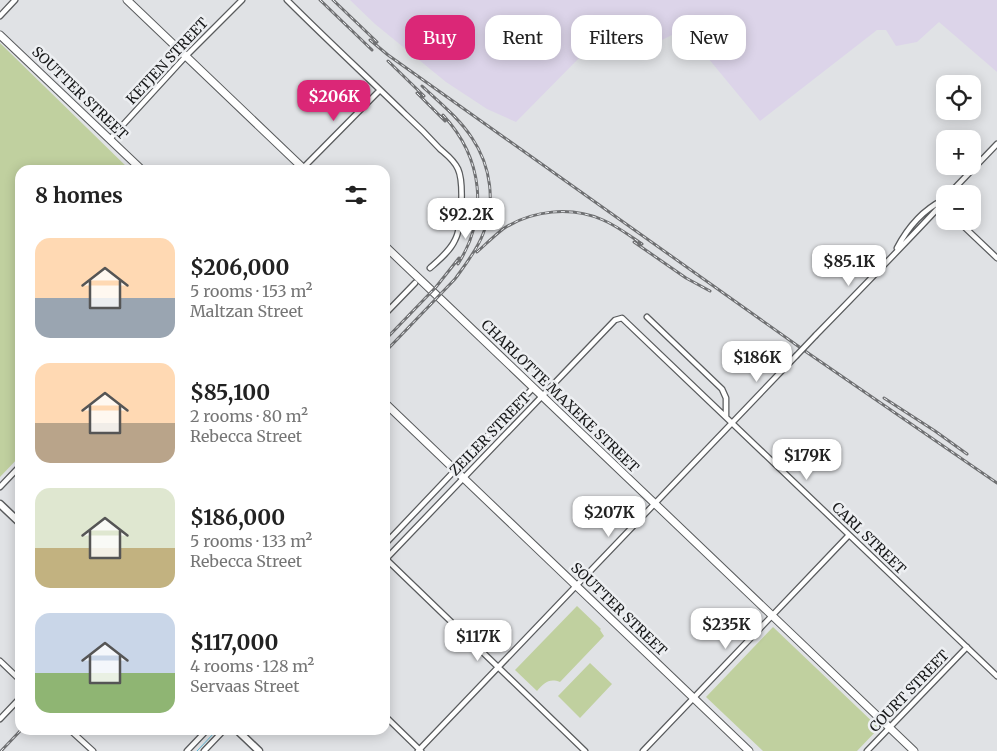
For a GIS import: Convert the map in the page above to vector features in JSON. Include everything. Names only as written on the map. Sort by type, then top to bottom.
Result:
[{"type":"main road","points":[[128,0],[299,165]]},
{"type":"main road","name":"SOUTTER STREET","points":[[0,35],[137,165]]},
{"type":"main road","name":"CHARLOTTE MAXEKE STREET","points":[[390,251],[914,751]]},
{"type":"main road","name":"SOUTTER STREET","points":[[390,408],[749,751]]},
{"type":"main road","points":[[0,504],[15,518]]},
{"type":"main road","points":[[241,735],[258,751]]},
{"type":"street","points":[[0,16],[15,0]]},
{"type":"street","name":"KETJEN STREET","points":[[110,139],[186,56],[242,0]]},
{"type":"street","points":[[288,0],[454,162],[459,172],[460,196],[460,217],[456,240],[430,268]]},
{"type":"street","points":[[307,165],[380,90]]},
{"type":"street","points":[[958,185],[997,144]]},
{"type":"street","points":[[390,721],[420,751],[936,210]]},
{"type":"street","points":[[967,230],[997,258]]},
{"type":"street","points":[[390,309],[415,283]]},
{"type":"street","points":[[647,317],[722,389],[726,398],[726,417]]},
{"type":"street","name":"CARL STREET","points":[[612,323],[617,319],[624,319],[997,676]]},
{"type":"street","name":"ZEILER STREET","points":[[390,554],[612,323]]},
{"type":"street","name":"ZEILER STREET","points":[[390,539],[533,388]]},
{"type":"street","points":[[0,487],[15,471]]},
{"type":"street","points":[[642,751],[849,535]]},
{"type":"street","points":[[390,564],[585,751]]},
{"type":"street","name":"COURT STREET","points":[[867,751],[967,647]]},
{"type":"street","points":[[0,661],[15,675]]},
{"type":"street","points":[[0,719],[15,703]]},
{"type":"street","points":[[75,735],[93,751]]},
{"type":"street","points":[[187,751],[202,735]]},
{"type":"street","points":[[204,751],[219,735]]},
{"type":"shaded area","points":[[350,0],[997,0],[997,72],[939,22],[917,42],[896,46],[886,30],[877,30],[760,121],[710,60],[746,60],[746,15],[672,15],[672,35],[662,40],[662,15],[571,15],[571,60],[577,60],[516,122],[487,109],[446,82],[419,60],[475,60],[475,15],[405,15],[405,49]]},
{"type":"green space","points":[[0,43],[125,165],[15,165],[15,461],[0,477]]},
{"type":"green space","points":[[577,606],[601,629],[604,636],[560,682],[547,682],[537,691],[515,670]]},
{"type":"green space","points":[[773,627],[879,728],[857,751],[763,751],[706,697]]},
{"type":"green space","points":[[590,663],[612,684],[580,718],[558,696]]},
{"type":"waterway","points":[[197,751],[212,735]]},
{"type":"railway","points":[[320,0],[372,50]]},
{"type":"railway","points":[[333,0],[377,42]]},
{"type":"railway","points":[[370,40],[388,55],[805,351],[997,483]]},
{"type":"railway","points":[[388,61],[424,96]]},
{"type":"railway","points":[[390,347],[455,279],[471,257],[487,222],[489,210],[490,185],[484,160],[472,138],[461,124],[422,86]]},
{"type":"railway","points":[[417,93],[445,121]]},
{"type":"railway","points":[[443,115],[467,150],[477,187],[477,207],[474,226],[468,245],[458,264]]},
{"type":"railway","points":[[477,252],[503,229],[514,223],[539,214],[552,212],[578,213],[603,220],[642,244]]},
{"type":"railway","points":[[634,242],[686,278],[710,291]]},
{"type":"railway","points":[[390,335],[436,287],[459,258]]},
{"type":"railway","points":[[884,398],[967,454]]},
{"type":"railway","points":[[1,751],[16,735]]}]
